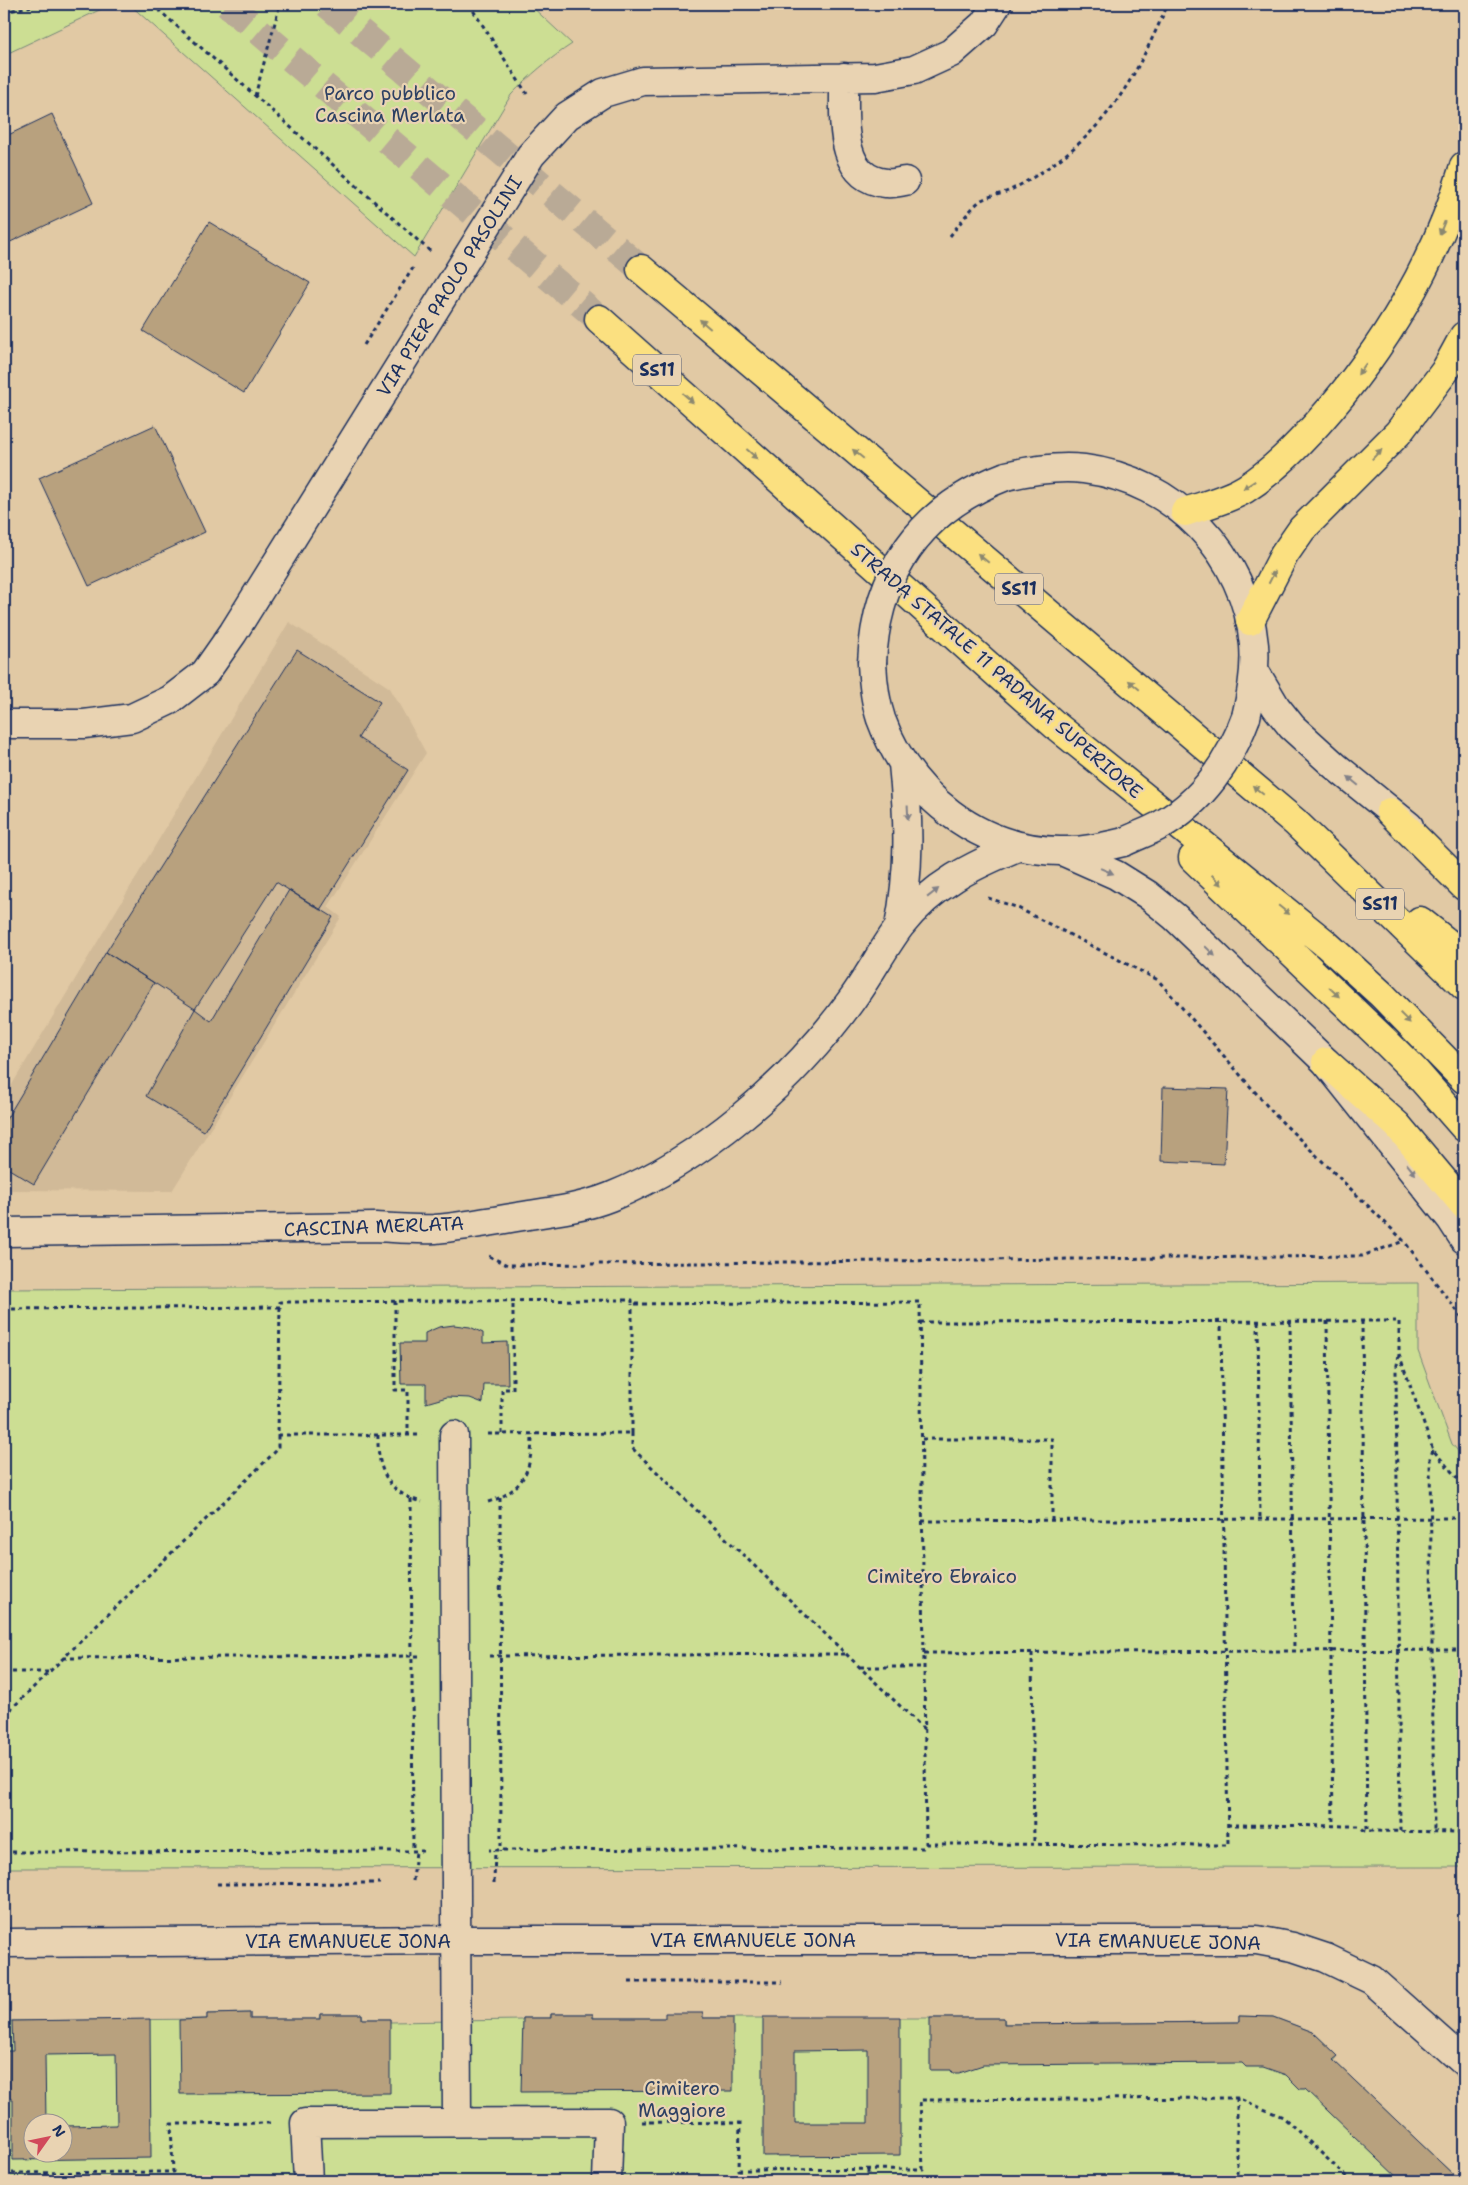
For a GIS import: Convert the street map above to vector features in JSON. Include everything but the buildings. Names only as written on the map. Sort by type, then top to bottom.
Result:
[{"type":"highway","points":[[1185,512],[1243,490],[1265,474],[1296,447],[1362,370],[1394,321],[1417,280],[1440,232],[1464,166]]},
{"type":"highway","name":"SS11","points":[[641,269],[1295,822],[1464,986]]},
{"type":"highway","name":"STRADA STATALE 11 PADANA SUPERIORE","points":[[599,318],[1055,725],[1326,944],[1382,996],[1464,1079]]},
{"type":"highway","points":[[1250,621],[1284,555],[1302,529],[1398,433],[1445,371],[1464,336]]},
{"type":"highway","points":[[1055,725],[1416,1071],[1464,1127]]},
{"type":"highway","points":[[1390,812],[1464,886]]},
{"type":"highway","points":[[1295,822],[1464,956]]},
{"type":"highway","points":[[1326,1062],[1397,1126],[1464,1205]]},
{"type":"street","name":"VIA PIER PAOLO PASOLINI","points":[[4,724],[84,724],[132,718],[170,700],[205,673],[233,633],[531,154],[567,116],[603,93],[643,81],[875,77],[914,70],[951,53],[984,24],[997,4]]},
{"type":"street","points":[[844,78],[846,138],[850,160],[866,176],[886,183],[905,182]]},
{"type":"street","points":[[1055,468],[1084,469],[1130,480],[1153,490],[1185,512],[1207,533],[1226,560],[1241,588],[1250,621],[1254,646],[1254,670],[1246,716],[1230,754],[1200,794],[1180,812],[1159,826],[1124,842],[1099,848],[1062,851],[1020,846],[986,835],[956,818],[926,794],[903,764],[881,718],[874,690],[872,663],[875,625],[880,603],[892,573],[906,549],[920,532],[946,508],[971,491],[1006,476],[1032,470],[1055,468]]},
{"type":"street","points":[[1254,670],[1276,707],[1292,727],[1390,812],[1464,867]]},
{"type":"street","points":[[899,928],[905,896],[908,815],[903,764]]},
{"type":"street","name":"CASCINA MERLATA","points":[[4,1232],[376,1227],[434,1229],[566,1209],[609,1198],[645,1181],[689,1156],[776,1086],[850,1002],[899,928],[916,907],[956,876],[980,862],[1020,846]]},
{"type":"street","points":[[1062,851],[1116,875],[1148,895],[1175,917],[1326,1062],[1451,1219],[1464,1239]]},
{"type":"street","points":[[454,1435],[457,2122]]},
{"type":"street","name":"VIA EMANUELE JONA","points":[[4,1943],[456,1940],[1256,1940],[1293,1946],[1372,1980],[1464,2062]]},
{"type":"street","points":[[308,2181],[305,2123],[609,2122],[607,2181]]},
{"type":"path","points":[[4,12],[42,4]]},
{"type":"path","points":[[152,4],[456,274]]},
{"type":"path","points":[[255,96],[280,4]]},
{"type":"path","points":[[469,4],[527,94]]},
{"type":"path","points":[[950,236],[980,201],[1008,191],[1060,159],[1086,137],[1112,110],[1132,80],[1168,4]]},
{"type":"path","points":[[364,345],[413,268]]},
{"type":"path","points":[[984,897],[1016,907],[1158,980],[1275,1115],[1404,1241],[1464,1320]]},
{"type":"path","points":[[483,1253],[507,1265],[1362,1256],[1404,1241]]},
{"type":"path","points":[[4,1309],[280,1307],[280,1302],[395,1301],[632,1300],[632,1304],[920,1302],[926,1844],[923,1848],[4,1852]]},
{"type":"path","points":[[395,1301],[395,1390],[408,1390],[408,1435]]},
{"type":"path","points":[[502,1434],[502,1389],[513,1389],[513,1301]]},
{"type":"path","points":[[1258,1321],[1260,1519]]},
{"type":"path","points":[[1327,1321],[1333,1826]]},
{"type":"path","points":[[1362,1321],[1367,1831]]},
{"type":"path","points":[[920,1322],[1399,1321],[1399,1354],[1396,1370],[1400,1831]]},
{"type":"path","points":[[926,1844],[1228,1845],[1221,1322]]},
{"type":"path","points":[[1290,1322],[1294,1651]]},
{"type":"path","points":[[1399,1354],[1433,1450],[1464,1486]]},
{"type":"path","points":[[632,1434],[632,1448],[925,1730]]},
{"type":"path","points":[[4,1716],[278,1449],[278,1435]]},
{"type":"path","points":[[922,1439],[1052,1439],[1052,1520]]},
{"type":"path","points":[[1433,1450],[1430,1458],[1434,1831]]},
{"type":"path","points":[[500,1498],[501,1850]]},
{"type":"path","points":[[411,1499],[413,1881]]},
{"type":"path","points":[[922,1521],[1464,1518]]},
{"type":"path","points":[[924,1653],[1464,1650]]},
{"type":"path","points":[[1032,1653],[1034,1845]]},
{"type":"path","points":[[860,1667],[924,1666]]},
{"type":"path","points":[[4,1672],[50,1672]]},
{"type":"path","points":[[1227,1825],[1359,1826],[1367,1831],[1464,1832]]},
{"type":"path","points":[[494,1883],[495,1850]]},
{"type":"path","points":[[217,1884],[380,1883]]},
{"type":"path","points":[[629,1982],[782,1982]]},
{"type":"path","points":[[1237,2098],[1237,2181]]},
{"type":"path","points":[[609,2122],[740,2123],[739,2170],[924,2169],[920,2100],[1237,2098],[1283,2117],[1351,2181]]},
{"type":"path","points":[[4,2173],[173,2172],[171,2124],[305,2123]]},
{"type":"path","points":[[868,2170],[868,2181]]},
{"type":"path","points":[[46,2172],[46,2181]]},
{"type":"shaded area","points":[[289,622],[390,688],[426,753],[328,907],[341,917],[172,1191],[4,1190],[4,1098]]},
{"type":"green space","points":[[4,4],[112,4],[4,55]]},
{"type":"green space","name":"Parco pubblico Cascina Merlata","points":[[129,4],[529,4],[572,44],[555,55],[511,95],[414,257]]},
{"type":"green space","name":"Cimitero Ebraico","points":[[1418,1283],[1418,1351],[1452,1444],[1464,1458],[1464,1867],[4,1868],[4,1289]]},
{"type":"green space","name":"Cimitero Maggiore","points":[[250,2013],[250,2019],[319,2019],[320,2014],[362,2014],[363,2019],[390,2019],[390,2022],[522,2020],[523,2018],[550,2018],[551,2014],[593,2014],[594,2018],[1004,2018],[1005,2024],[1239,2022],[1239,2016],[1273,2017],[1313,2032],[1338,2056],[1334,2061],[1460,2181],[4,2181],[4,2021],[207,2019],[207,2014]]},
{"type":"tunnel","points":[[227,4],[599,319]]},
{"type":"tunnel","points":[[327,4],[641,269]]}]
